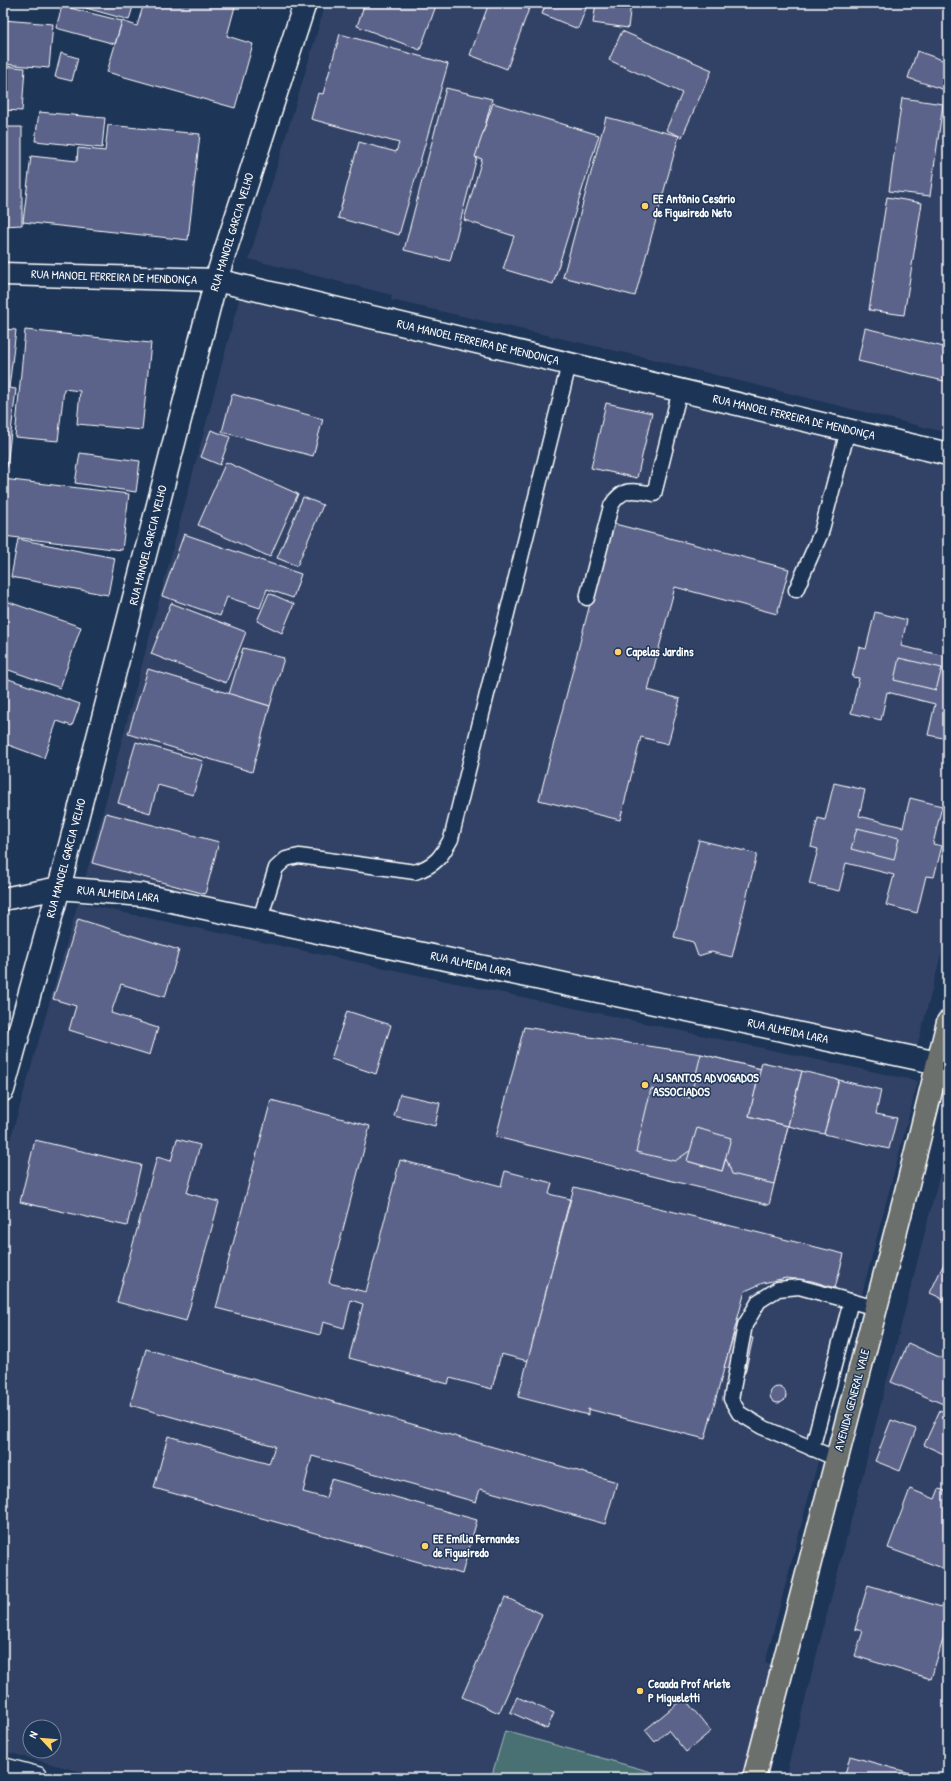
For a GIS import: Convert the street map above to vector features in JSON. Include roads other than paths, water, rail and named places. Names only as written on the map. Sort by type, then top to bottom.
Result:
[{"type":"main road","name":"AVENIDA GENERAL VALE","points":[[754,1778],[876,1308],[948,1022]]},
{"type":"street","name":"RUA MANOEL GARCIA VELHO","points":[[3,1090],[59,888],[216,280],[305,3]]},
{"type":"street","name":"RUA MANOEL FERREIRA DE MENDONÇA","points":[[3,274],[216,280],[948,454]]},
{"type":"street","name":"RUA ALMEIDA LARA","points":[[3,899],[59,888],[143,895],[938,1063]]},
{"type":"street","points":[[3,1769],[37,1778]]},
{"type":"lane","points":[[260,919],[276,868],[286,858],[298,856],[415,872],[429,868],[442,855],[451,839],[569,364]]},
{"type":"lane","points":[[587,598],[611,506],[617,496],[632,490],[654,494],[680,390]]},
{"type":"lane","points":[[796,590],[821,533],[848,430]]},
{"type":"lane","points":[[837,1459],[762,1427],[739,1413],[731,1399],[745,1325],[759,1301],[778,1289],[799,1287],[876,1308]]},
{"type":"lane","points":[[812,1449],[851,1301]]},
{"type":"place","name":"EE Antônio Cesário de Figueiredo Neto","points":[[645,206]]},
{"type":"place","name":"Capelas Jardins","points":[[618,652]]},
{"type":"place","name":"AJ SANTOS ADVOGADOS ASSOCIADOS","points":[[645,1085]]},
{"type":"place","name":"EE Emília Fernandes de Figueiredo","points":[[425,1546]]},
{"type":"place","name":"Ceaada Prof Arlete P Migueletti","points":[[640,1691]]}]
